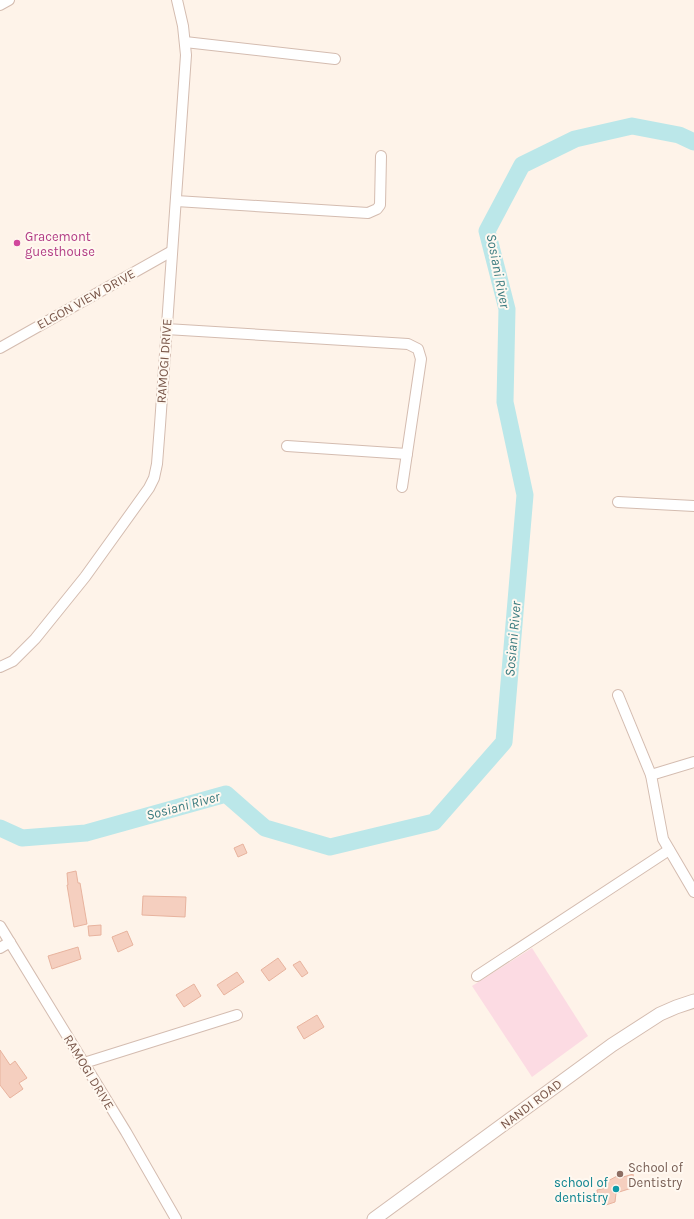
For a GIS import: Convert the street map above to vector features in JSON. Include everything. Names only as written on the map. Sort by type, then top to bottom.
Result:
[{"type":"street","points":[[0,5],[9,0]]},
{"type":"street","name":"RAMOGI DRIVE","points":[[0,667],[13,661],[35,638],[85,577],[127,520],[149,488],[154,478],[157,464],[186,55],[184,26],[177,0]]},
{"type":"street","points":[[185,42],[335,59]]},
{"type":"street","points":[[176,201],[368,213],[377,209],[380,205],[381,156]]},
{"type":"street","name":"ELGON VIEW DRIVE","points":[[0,348],[172,251]]},
{"type":"street","points":[[166,329],[408,344],[418,349],[421,359],[402,487]]},
{"type":"street","points":[[287,446],[407,454]]},
{"type":"street","points":[[618,502],[694,506]]},
{"type":"street","points":[[618,695],[651,775],[663,839],[694,892]]},
{"type":"street","points":[[651,775],[694,762]]},
{"type":"street","points":[[477,976],[669,850]]},
{"type":"street","name":"RAMOGI DRIVE","points":[[0,926],[84,1063],[176,1219]]},
{"type":"street","points":[[0,948],[10,942]]},
{"type":"street","name":"NANDI ROAD","points":[[374,1219],[612,1045],[660,1014],[694,1001]]},
{"type":"street","points":[[84,1063],[237,1015]]},
{"type":"shaded area","points":[[532,948],[588,1036],[532,1077],[472,986]]},
{"type":"building","points":[[243,844],[247,853],[238,857],[234,848]]},
{"type":"building","points":[[76,871],[78,883],[80,883],[87,924],[74,927],[67,885],[67,873]]},
{"type":"building","points":[[143,896],[186,897],[185,917],[142,915]]},
{"type":"building","points":[[101,925],[101,935],[89,936],[88,926]]},
{"type":"building","points":[[127,931],[133,945],[118,952],[112,937]]},
{"type":"building","points":[[78,947],[81,959],[52,969],[48,956]]},
{"type":"building","points":[[278,958],[286,969],[269,981],[261,970]]},
{"type":"building","points":[[300,961],[308,973],[302,977],[293,965]]},
{"type":"building","points":[[237,972],[244,982],[224,995],[217,985]]},
{"type":"building","points":[[194,984],[201,996],[184,1007],[176,995]]},
{"type":"building","points":[[317,1015],[324,1027],[304,1039],[297,1027]]},
{"type":"building","points":[[0,1050],[10,1065],[15,1061],[27,1078],[19,1083],[23,1089],[10,1098],[0,1085]]},
{"type":"building","name":"school of dentistry","points":[[633,1174],[635,1187],[616,1193],[615,1202],[603,1206],[602,1198],[598,1199],[597,1190],[607,1188],[606,1182],[619,1175],[620,1178]]},
{"type":"waterway","name":"Sosiani River","points":[[0,828],[22,838],[86,833],[226,794],[265,828],[330,847],[434,822],[504,742],[525,495],[505,402],[507,309],[487,231],[522,165],[575,139],[632,126],[679,135],[694,142]]},
{"type":"place","name":"Gracemont guesthouse","points":[[17,243]]},
{"type":"place","name":"School of Dentistry","points":[[620,1174]]},
{"type":"place","name":"school of dentistry","points":[[616,1189]]}]
